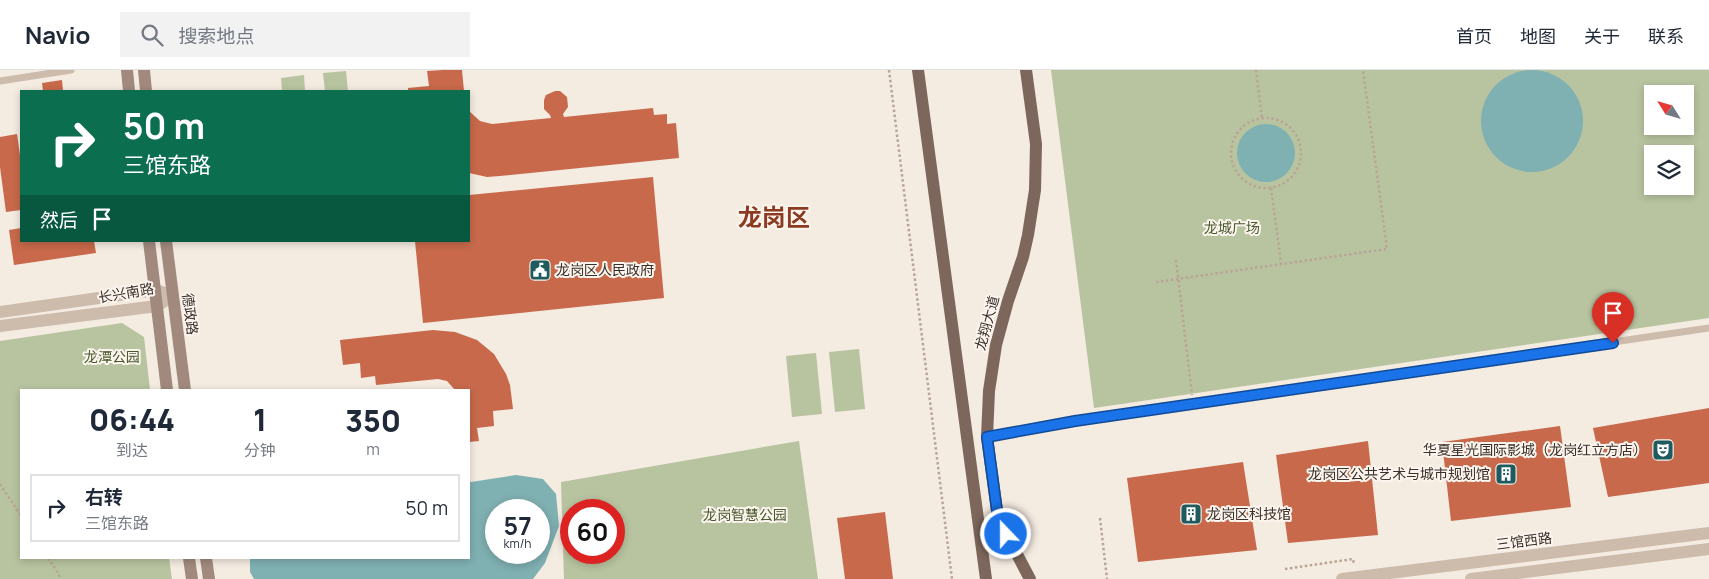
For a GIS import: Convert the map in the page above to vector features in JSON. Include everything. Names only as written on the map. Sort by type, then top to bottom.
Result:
[{"type":"main road","points":[[127,70],[130,90]]},
{"type":"main road","points":[[144,70],[146,90]]},
{"type":"main road","name":"龙翔大道","points":[[918,70],[986,579]]},
{"type":"main road","name":"龙翔大道","points":[[1026,70],[1036,144],[1035,190],[1023,257],[996,345],[989,391],[987,437],[998,518],[1030,579]]},
{"type":"main road","points":[[149,242],[168,389]]},
{"type":"main road","name":"德政路","points":[[166,242],[184,389]]},
{"type":"main road","points":[[189,559],[192,579]]},
{"type":"main road","points":[[206,559],[209,579]]},
{"type":"street","name":"长兴南路","points":[[0,312],[155,290],[172,296]]},
{"type":"street","name":"长兴南路","points":[[0,326],[157,306],[172,296]]},
{"type":"street","name":"三馆西路","points":[[1342,579],[1709,533]]},
{"type":"street","points":[[1471,579],[1709,549]]},
{"type":"lane","points":[[0,81],[71,70]]},
{"type":"lane","points":[[987,437],[1075,421],[1709,328]]},
{"type":"path","points":[[889,70],[952,579]]},
{"type":"path","points":[[1256,70],[1262,118]]},
{"type":"path","points":[[1156,282],[1387,249],[1363,70]]},
{"type":"path","points":[[1262,118],[1271,118],[1288,125],[1294,131],[1301,148],[1299,166],[1294,174],[1288,181],[1271,188],[1253,185],[1245,180],[1238,174],[1232,157],[1234,139],[1239,131],[1253,120],[1262,118]]},
{"type":"path","points":[[1271,188],[1280,264]]},
{"type":"path","points":[[1176,260],[1194,404]]},
{"type":"path","points":[[0,484],[20,514]]},
{"type":"path","points":[[1100,518],[1108,579]]},
{"type":"path","points":[[49,559],[59,574],[60,579]]},
{"type":"path","points":[[1285,569],[1354,559],[1356,572]]},
{"type":"green space","name":"龙城广场","points":[[1051,70],[1709,70],[1709,318],[1094,408]]},
{"type":"green space","points":[[346,71],[348,90],[325,90],[323,73]]},
{"type":"green space","points":[[304,75],[305,90],[282,90],[281,78]]},
{"type":"green space","name":"龙潭公园","points":[[122,323],[144,337],[150,389],[20,389],[20,559],[169,559],[172,579],[0,579],[0,341]]},
{"type":"green space","points":[[859,349],[865,409],[835,412],[829,352]]},
{"type":"green space","points":[[816,353],[822,414],[792,417],[786,356]]},
{"type":"green space","name":"龙岗智慧公园","points":[[799,441],[818,579],[564,579],[564,564],[625,564],[625,499],[562,499],[561,482]]},
{"type":"water","points":[[1532,70],[1551,74],[1568,85],[1579,102],[1583,121],[1579,140],[1568,157],[1551,168],[1532,172],[1513,168],[1496,157],[1485,140],[1481,121],[1485,102],[1496,85],[1513,74]]},
{"type":"water","points":[[1266,124],[1282,129],[1290,137],[1295,153],[1290,169],[1282,177],[1266,182],[1250,177],[1242,169],[1237,153],[1242,137],[1250,129]]},
{"type":"water","points":[[516,475],[543,479],[556,494],[559,526],[550,550],[550,499],[485,499],[485,564],[544,564],[533,579],[254,579],[250,572],[250,559],[470,559],[470,482]]},
{"type":"building","points":[[462,70],[464,90],[408,90],[408,88],[429,86],[427,71]]},
{"type":"building","points":[[62,80],[63,90],[43,90],[42,83]]},
{"type":"building","points":[[560,91],[567,97],[568,107],[563,114],[564,117],[653,108],[654,115],[667,114],[667,124],[676,123],[679,158],[487,177],[470,173],[470,112],[480,121],[492,124],[551,118],[544,109],[546,95]]},
{"type":"building","points":[[17,134],[20,155],[20,210],[6,212],[0,167],[0,137]]},
{"type":"building","name":"龙岗区人民政府","points":[[653,177],[664,298],[423,323],[415,242],[470,242],[470,195]]},
{"type":"building","points":[[20,228],[20,242],[94,242],[96,253],[14,265],[9,230]]},
{"type":"building","points":[[433,330],[455,332],[477,340],[494,354],[506,374],[510,385],[513,409],[493,411],[494,426],[477,428],[479,441],[470,442],[470,389],[454,389],[447,381],[438,379],[376,385],[375,376],[361,378],[360,363],[343,365],[340,340]]},
{"type":"building","points":[[1709,408],[1709,483],[1608,497],[1593,428]]},
{"type":"building","name":"龙岗区公共艺术与城市规划馆","points":[[1560,426],[1571,507],[1451,521],[1442,442]]},
{"type":"building","points":[[1368,441],[1378,535],[1288,543],[1276,455]]},
{"type":"building","name":"龙岗区科技馆","points":[[1243,462],[1257,550],[1138,562],[1127,478]]},
{"type":"building","points":[[885,512],[893,579],[845,579],[837,518]]},
{"type":"place","name":"龙岗区人民政府","points":[[540,270]]},
{"type":"place","name":"华夏星光国际影城（龙岗红立方店）","points":[[1663,450]]},
{"type":"place","name":"龙岗区公共艺术与城市规划馆","points":[[1506,474]]},
{"type":"place","name":"龙岗区科技馆","points":[[1191,514]]},
{"type":"district","name":"龙岗区","points":[[774,218]]},
{"type":"route","points":[[1006,534],[998,518],[987,437],[1075,421],[1613,343]]}]
